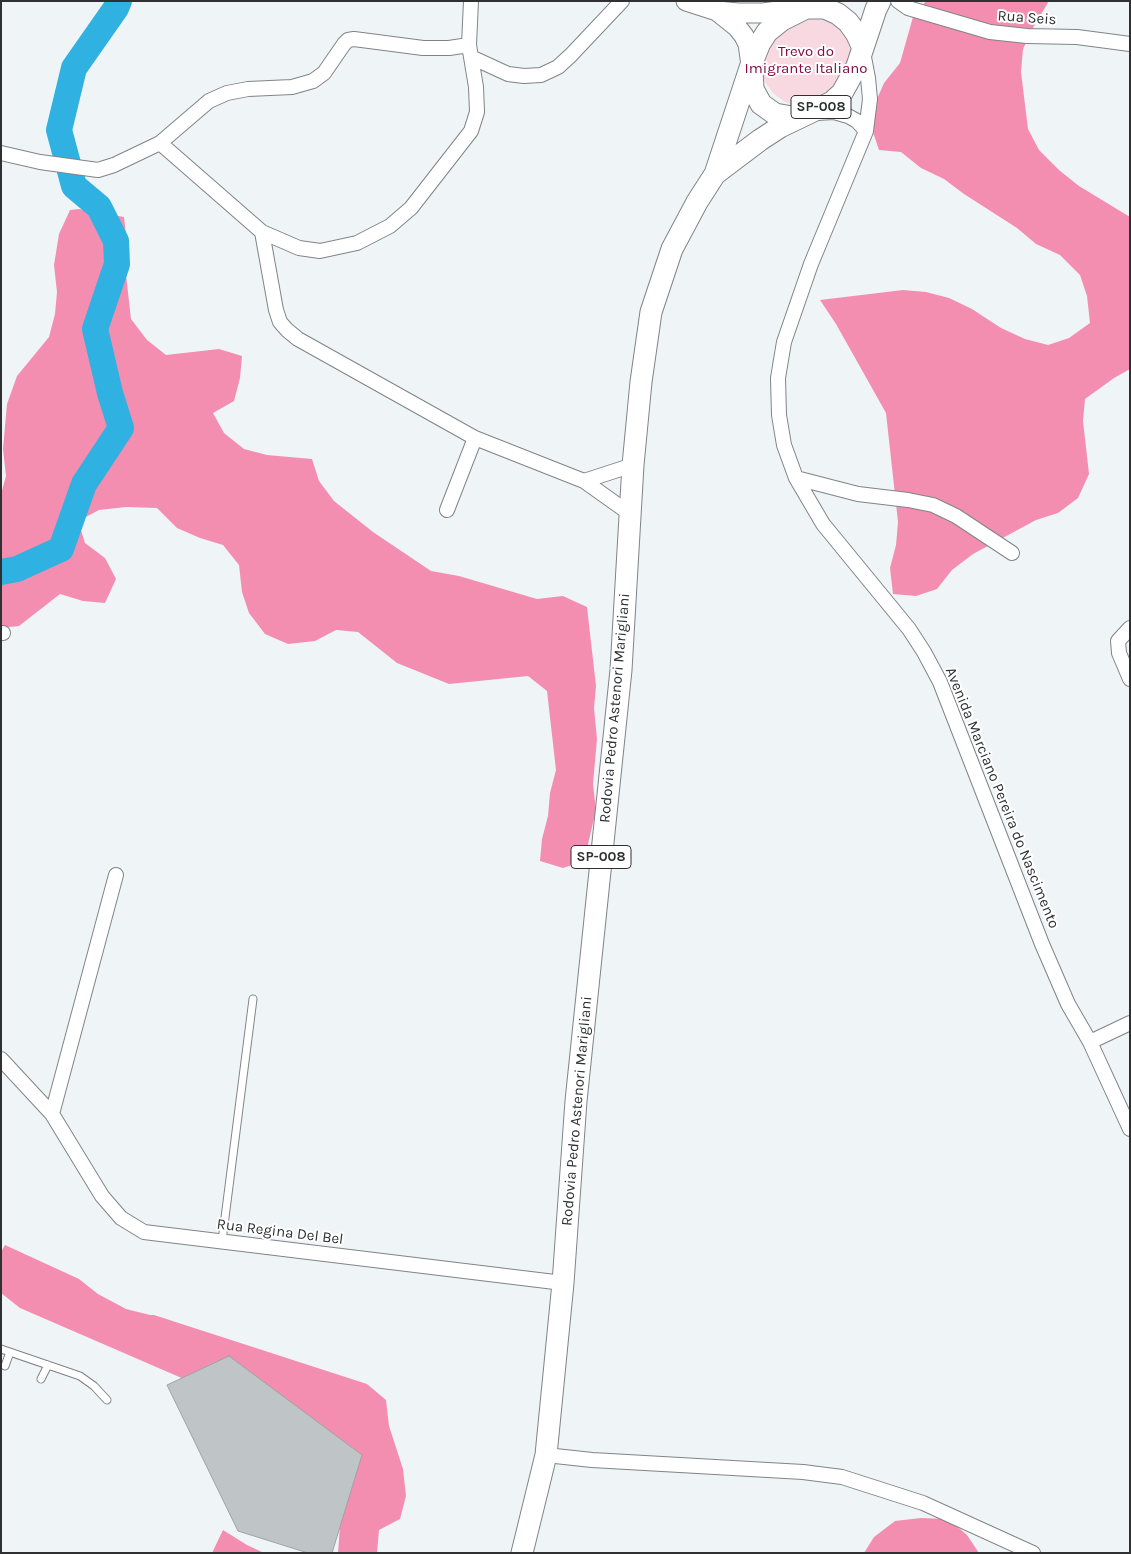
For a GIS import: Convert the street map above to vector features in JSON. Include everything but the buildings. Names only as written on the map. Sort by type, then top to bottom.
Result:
[{"type":"main road","name":"Rodovia Pedro Astenori Marigliani","points":[[716,174],[780,127],[832,102],[842,93],[857,66],[880,1]]},
{"type":"main road","name":"Rodovia Pedro Astenori Marigliani","points":[[522,1553],[546,1455],[564,1283],[576,1101],[621,670],[633,465],[641,382],[651,312],[672,249],[697,202],[716,174],[751,64],[760,43],[768,32],[782,20],[812,5]]},
{"type":"main road","points":[[812,5],[838,14],[848,22],[856,33],[862,48]]},
{"type":"main road","points":[[751,64],[753,90],[762,104],[775,114],[792,116],[810,113]]},
{"type":"street","points":[[160,143],[262,232],[298,248],[320,251],[357,243],[390,226],[411,208],[472,131],[476,112],[476,87],[470,51],[470,1]]},
{"type":"street","points":[[1,153],[40,162],[98,170],[114,166],[160,143],[209,101],[227,93],[248,89],[292,87],[313,81],[324,73],[344,44],[348,40],[354,39],[423,48],[448,48],[470,51],[508,74],[524,76],[541,75],[558,67],[622,1]]},
{"type":"street","points":[[686,1],[717,11],[764,13],[812,5]]},
{"type":"street","name":"Rua Seis","points":[[898,1],[908,8],[990,32],[1027,36],[1077,37],[1130,44]]},
{"type":"street","points":[[717,11],[737,27],[744,36],[748,44],[751,64]]},
{"type":"street","name":"Avenida Marciano Pereira do Nascimento","points":[[862,48],[870,99],[866,131],[811,264],[784,342],[778,378],[779,415],[784,445],[796,478],[823,524],[909,629],[940,682],[1042,944],[1068,1004],[1090,1042],[1130,1130]]},
{"type":"street","points":[[810,113],[834,112],[848,116],[866,131]]},
{"type":"street","points":[[262,232],[276,310],[280,322],[286,330],[475,438],[584,481],[629,513]]},
{"type":"street","points":[[447,510],[475,438]]},
{"type":"street","points":[[584,481],[633,465]]},
{"type":"street","points":[[796,478],[858,494],[933,505],[956,516],[1012,553]]},
{"type":"street","points":[[1130,628],[1118,641],[1119,653],[1130,679]]},
{"type":"street","points":[[52,1114],[116,875]]},
{"type":"street","points":[[1090,1042],[1130,1024]]},
{"type":"street","name":"Rua Regina Del Bel","points":[[1,1059],[52,1114],[102,1196],[121,1218],[144,1232],[564,1283]]},
{"type":"street","points":[[546,1455],[592,1460],[803,1472],[842,1477],[923,1502],[1034,1553]]},
{"type":"lane","points":[[222,1241],[253,999]]},
{"type":"lane","points":[[1,1349],[80,1376],[94,1386],[107,1400]]},
{"type":"lane","points":[[5,1366],[10,1352]]},
{"type":"lane","points":[[41,1379],[48,1364]]},
{"type":"green space","name":"Trevo do Imigrante Italiano","points":[[824,17],[838,26],[847,38],[853,53],[837,96],[798,106],[785,102],[773,93],[765,82],[760,68],[764,40],[784,19]]},
{"type":"shaded area","points":[[926,1],[1049,1],[1023,49],[1021,72],[1028,129],[1039,150],[1059,170],[1079,186],[1130,217],[1130,369],[1085,399],[1083,421],[1089,474],[1078,498],[1058,513],[1036,520],[973,554],[952,570],[937,589],[916,596],[893,594],[890,568],[896,545],[898,522],[886,413],[836,324],[820,300],[903,290],[926,292],[949,298],[972,309],[1001,328],[1025,339],[1048,345],[1069,338],[1090,323],[1087,296],[1080,275],[1060,255],[1036,244],[1017,228],[944,179],[921,168],[901,152],[879,150],[872,129],[874,106],[884,83],[900,63],[913,17]]},
{"type":"shaded area","points":[[79,209],[124,217],[127,244],[125,266],[131,319],[147,340],[166,355],[219,349],[242,356],[240,378],[234,401],[213,413],[224,433],[244,449],[267,455],[312,459],[319,481],[334,501],[373,532],[431,571],[459,576],[537,599],[563,596],[587,607],[596,686],[594,708],[597,739],[593,784],[596,810],[584,861],[563,868],[540,861],[550,793],[556,770],[547,691],[528,676],[449,684],[397,663],[358,632],[336,630],[315,641],[288,644],[265,634],[249,613],[242,592],[239,565],[223,545],[177,528],[157,508],[126,507],[99,510],[78,521],[85,543],[105,558],[116,579],[105,603],[83,601],[60,594],[19,626],[1,628],[1,494],[6,476],[3,449],[7,404],[17,376],[49,337],[55,314],[57,292],[54,265],[59,234],[70,210]]},
{"type":"shaded area","points":[[5,1245],[79,1279],[98,1294],[126,1309],[154,1315],[367,1384],[386,1400],[389,1426],[403,1469],[406,1496],[400,1519],[379,1530],[377,1553],[338,1553],[341,1512],[207,1389],[20,1308],[1,1293],[1,1252]]},
{"type":"shaded area","points":[[921,1518],[948,1519],[967,1535],[979,1553],[864,1553],[874,1537],[895,1521]]},
{"type":"shaded area","points":[[223,1530],[247,1545],[264,1553],[212,1553]]},
{"type":"waterway","points":[[1,572],[17,569],[61,549],[84,484],[121,428],[110,393],[95,329],[117,264],[116,241],[99,207],[74,186],[59,130],[74,68],[119,1]]}]
